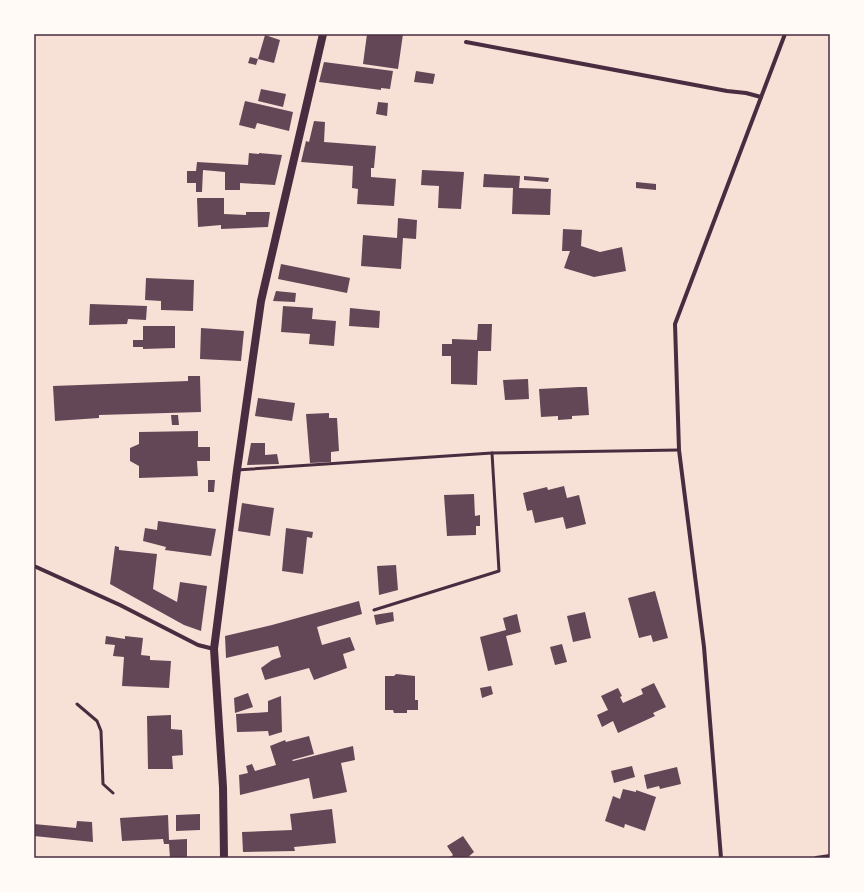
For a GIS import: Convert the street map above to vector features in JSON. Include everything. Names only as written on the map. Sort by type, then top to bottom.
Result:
[{"type":"main road","points":[[224,858],[223,787],[214,649],[261,301],[323,34]]},
{"type":"street","points":[[721,858],[704,647],[679,450],[675,324],[785,34]]},
{"type":"street","points":[[466,42],[761,97]]},
{"type":"street","points":[[34,566],[120,606],[198,645],[214,649]]},
{"type":"street","points":[[816,858],[830,856]]},
{"type":"lane","points":[[237,470],[492,453],[679,450]]},
{"type":"lane","points":[[374,610],[499,571],[492,453]]},
{"type":"lane","points":[[77,704],[97,721],[101,731],[102,784],[113,793]]},
{"type":"building","points":[[367,34],[403,34],[398,69],[363,64]]},
{"type":"building","points":[[265,35],[280,40],[274,63],[258,59]]},
{"type":"building","points":[[250,57],[258,59],[256,65],[248,63]]},
{"type":"building","points":[[324,62],[393,71],[390,89],[381,88],[381,90],[319,82]]},
{"type":"building","points":[[416,71],[435,74],[433,84],[414,82]]},
{"type":"building","points":[[261,89],[286,94],[283,107],[258,101]]},
{"type":"building","points":[[245,101],[293,112],[289,131],[257,123],[255,129],[239,125]]},
{"type":"building","points":[[378,102],[388,103],[387,116],[376,114]]},
{"type":"building","points":[[314,121],[325,122],[324,142],[376,146],[374,168],[371,168],[371,177],[396,179],[394,206],[357,204],[358,189],[352,188],[353,166],[301,162],[306,141],[309,142]]},
{"type":"building","points":[[249,153],[282,155],[275,185],[240,183],[240,190],[225,190],[225,172],[203,170],[202,192],[196,192],[196,183],[187,183],[187,171],[196,171],[197,162],[248,165]]},
{"type":"building","points":[[422,170],[464,172],[461,209],[438,208],[439,186],[421,185]]},
{"type":"building","points":[[484,174],[520,176],[519,188],[551,189],[550,215],[512,214],[513,188],[483,187]]},
{"type":"building","points":[[524,176],[549,178],[548,182],[524,180]]},
{"type":"building","points":[[636,182],[656,184],[656,190],[636,188]]},
{"type":"building","points":[[197,198],[224,198],[224,214],[246,215],[246,212],[270,212],[268,227],[221,229],[221,225],[198,227]]},
{"type":"building","points":[[398,218],[417,220],[416,239],[403,238],[401,269],[361,266],[363,235],[397,238]]},
{"type":"building","points":[[563,229],[582,230],[581,246],[600,252],[622,247],[626,271],[594,277],[564,268],[570,251],[562,251]]},
{"type":"building","points":[[281,264],[350,278],[347,293],[278,279]]},
{"type":"building","points":[[146,278],[194,280],[193,311],[161,310],[161,301],[145,300]]},
{"type":"building","points":[[276,291],[296,293],[295,302],[273,301]]},
{"type":"building","points":[[90,304],[147,306],[146,320],[128,319],[127,324],[89,325]]},
{"type":"building","points":[[283,306],[313,308],[312,319],[336,321],[334,346],[309,344],[310,334],[281,332]]},
{"type":"building","points":[[350,308],[380,311],[379,328],[349,326]]},
{"type":"building","points":[[478,324],[492,324],[491,351],[478,351],[477,385],[451,384],[451,356],[442,356],[442,344],[452,344],[452,339],[477,340]]},
{"type":"building","points":[[143,326],[175,326],[175,348],[143,349],[143,347],[133,347],[133,340],[143,340]]},
{"type":"building","points":[[201,328],[244,331],[241,361],[200,359]]},
{"type":"building","points":[[188,376],[200,376],[201,412],[99,415],[99,418],[55,421],[53,386],[188,381]]},
{"type":"building","points":[[528,379],[529,399],[505,400],[503,380]]},
{"type":"building","points":[[587,387],[589,415],[572,416],[572,419],[558,420],[558,416],[541,417],[539,389]]},
{"type":"building","points":[[258,398],[295,403],[292,421],[255,416]]},
{"type":"building","points":[[329,413],[329,418],[337,418],[339,451],[331,452],[331,462],[310,463],[306,414]]},
{"type":"building","points":[[171,415],[178,415],[179,425],[172,425]]},
{"type":"building","points":[[198,431],[198,447],[210,447],[210,461],[197,461],[198,476],[139,478],[139,466],[130,461],[130,448],[139,444],[139,432]]},
{"type":"building","points":[[251,443],[265,443],[265,455],[277,454],[279,464],[247,465]]},
{"type":"building","points":[[208,480],[215,480],[214,492],[208,492]]},
{"type":"building","points":[[564,486],[567,498],[579,495],[586,524],[566,529],[563,517],[535,523],[532,510],[527,511],[523,493],[547,487],[548,490]]},
{"type":"building","points":[[474,494],[475,516],[480,515],[480,526],[476,526],[476,535],[447,536],[444,495]]},
{"type":"building","points":[[242,503],[274,508],[270,536],[238,531]]},
{"type":"building","points":[[158,521],[216,529],[211,556],[165,550],[166,547],[143,541],[145,528],[157,530]]},
{"type":"building","points":[[286,528],[313,532],[312,538],[307,537],[303,574],[282,571]]},
{"type":"building","points":[[115,546],[119,547],[119,550],[157,554],[153,589],[177,602],[180,582],[207,586],[201,631],[184,625],[110,584]]},
{"type":"building","points":[[396,565],[398,590],[379,595],[377,566]]},
{"type":"building","points":[[655,591],[668,638],[653,642],[651,635],[639,638],[628,598]]},
{"type":"building","points":[[359,601],[362,614],[317,627],[322,645],[350,637],[355,650],[343,654],[347,668],[314,680],[309,668],[265,680],[261,668],[272,660],[281,657],[278,646],[226,658],[225,636],[272,625]]},
{"type":"building","points":[[393,612],[394,621],[376,625],[374,615]]},
{"type":"building","points":[[585,612],[591,638],[573,642],[567,616]]},
{"type":"building","points":[[517,614],[521,632],[506,636],[513,665],[488,671],[480,637],[506,630],[503,618]]},
{"type":"building","points":[[106,636],[125,639],[125,636],[143,638],[141,655],[150,656],[150,660],[171,661],[169,688],[122,686],[124,657],[113,656],[115,645],[105,644]]},
{"type":"building","points":[[562,644],[567,662],[555,665],[550,647]]},
{"type":"building","points":[[396,674],[415,676],[415,700],[418,700],[418,710],[407,710],[407,713],[394,713],[393,710],[385,710],[385,676],[394,676]]},
{"type":"building","points":[[654,683],[666,707],[653,713],[655,716],[618,733],[613,721],[602,727],[597,715],[608,710],[601,696],[618,688],[622,696],[620,697],[623,703],[643,694],[641,689]]},
{"type":"building","points":[[491,686],[493,694],[482,698],[480,688]]},
{"type":"building","points":[[248,693],[253,707],[235,713],[234,698]]},
{"type":"building","points":[[281,696],[282,732],[269,736],[268,731],[237,732],[236,714],[268,712],[268,701]]},
{"type":"building","points":[[171,715],[171,729],[182,730],[183,755],[172,756],[173,769],[148,769],[147,716]]},
{"type":"building","points":[[309,736],[314,754],[292,760],[293,761],[353,746],[355,760],[341,763],[347,792],[313,799],[309,778],[240,795],[239,775],[248,773],[246,766],[252,764],[255,771],[276,765],[270,746],[285,740],[286,742]]},
{"type":"building","points":[[632,766],[635,777],[614,783],[611,771]]},
{"type":"building","points":[[677,767],[681,784],[660,789],[659,786],[647,789],[644,775]]},
{"type":"building","points":[[623,789],[636,792],[636,790],[656,797],[645,831],[625,824],[624,828],[605,821],[613,796],[620,799]]},
{"type":"building","points":[[332,809],[336,843],[294,847],[295,851],[243,852],[242,832],[292,830],[290,814]]},
{"type":"building","points":[[200,814],[200,830],[176,831],[176,815]]},
{"type":"building","points":[[168,815],[169,840],[187,839],[187,858],[170,858],[169,844],[164,844],[163,839],[122,841],[120,818]]},
{"type":"building","points":[[77,821],[92,822],[93,842],[34,836],[34,824],[76,828]]},
{"type":"building","points":[[463,836],[474,852],[467,858],[449,858],[453,855],[447,846]]}]
